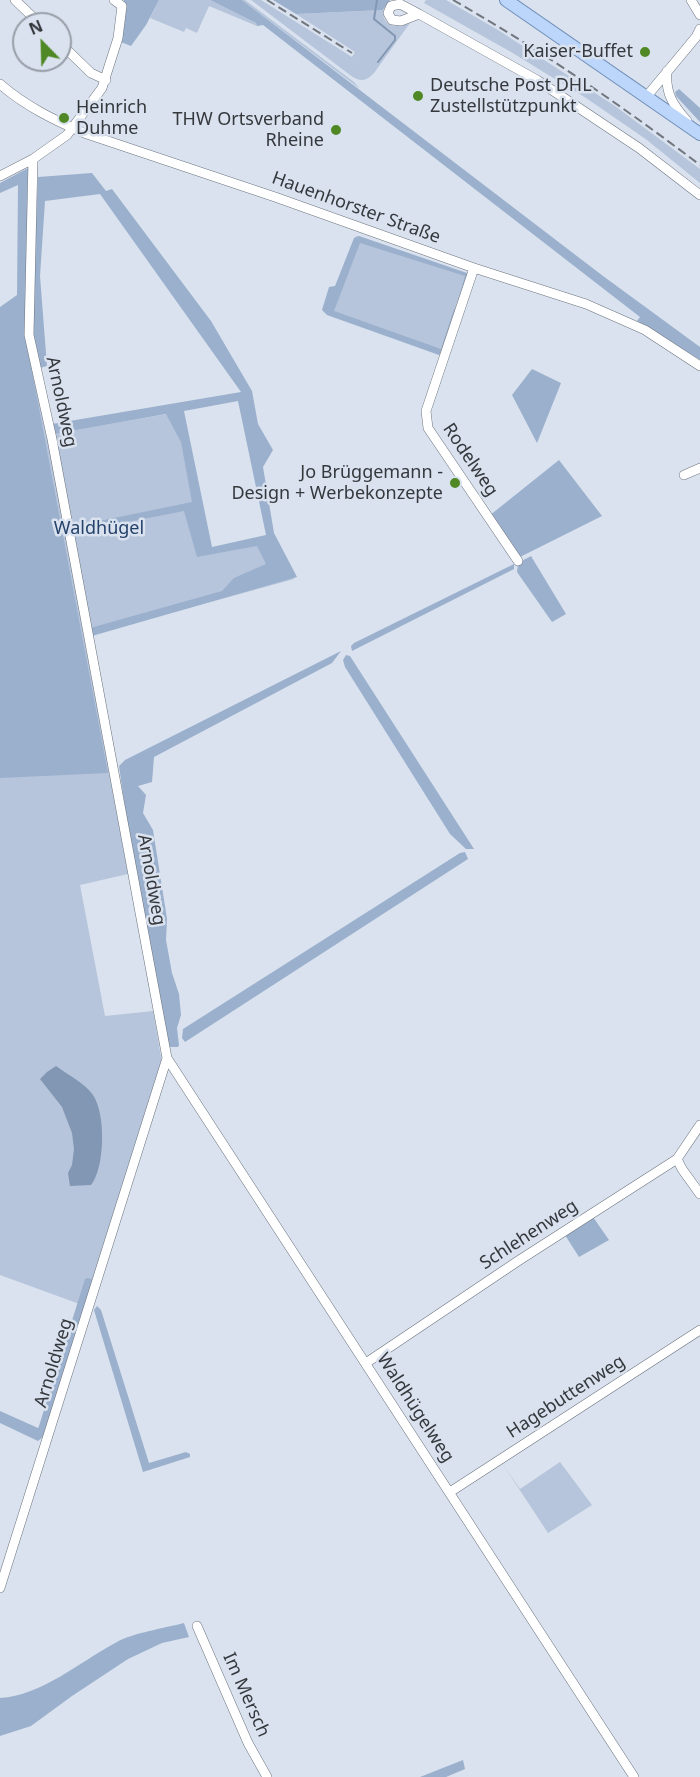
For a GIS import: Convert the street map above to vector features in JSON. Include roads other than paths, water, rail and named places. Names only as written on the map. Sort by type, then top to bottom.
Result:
[{"type":"main road","points":[[506,0],[696,131]]},
{"type":"street","points":[[15,0],[28,12]]},
{"type":"street","points":[[0,176],[33,159],[69,131],[102,88],[118,38],[122,6],[114,0]]},
{"type":"street","points":[[691,0],[700,15]]},
{"type":"street","points":[[419,14],[537,80],[630,142],[700,195]]},
{"type":"street","points":[[647,96],[696,37],[700,29]]},
{"type":"street","points":[[72,55],[91,73],[106,80]]},
{"type":"street","points":[[667,71],[668,96],[675,108],[696,131]]},
{"type":"street","name":"Hauenhorster Straße","points":[[0,84],[69,131],[316,211],[474,268],[586,304],[645,330],[700,366]]},
{"type":"street","name":"Arnoldweg","points":[[0,1588],[167,1058],[54,450],[29,335],[33,159]]},
{"type":"street","name":"Rodelweg","points":[[474,268],[426,411],[428,428],[518,561]]},
{"type":"street","points":[[684,476],[700,468]]},
{"type":"street","name":"Waldhügelweg","points":[[167,1058],[634,1777]]},
{"type":"street","name":"Schlehenweg","points":[[366,1363],[518,1261],[677,1159],[700,1125]]},
{"type":"street","points":[[677,1159],[700,1194]]},
{"type":"street","name":"Hagebuttenweg","points":[[450,1492],[700,1330]]},
{"type":"street","name":"Im Mersch","points":[[197,1626],[248,1743],[267,1777]]},
{"type":"waterway","points":[[377,0],[374,19],[395,36],[395,40],[378,62]]},
{"type":"railway","points":[[267,0],[352,53]]},
{"type":"railway","points":[[453,0],[579,78],[700,165]]},
{"type":"place","name":"Kaiser-Buffet","points":[[645,52]]},
{"type":"place","name":"Deutsche Post DHL Zustellstützpunkt","points":[[418,96]]},
{"type":"place","name":"Heinrich Duhme","points":[[64,118]]},
{"type":"place","name":"THW Ortsverband Rheine","points":[[336,130]]},
{"type":"place","name":"Jo Brüggemann - Design + Werbekonzepte","points":[[455,483]]},
{"type":"park label","name":"Waldhügel","points":[[99,529]]}]
